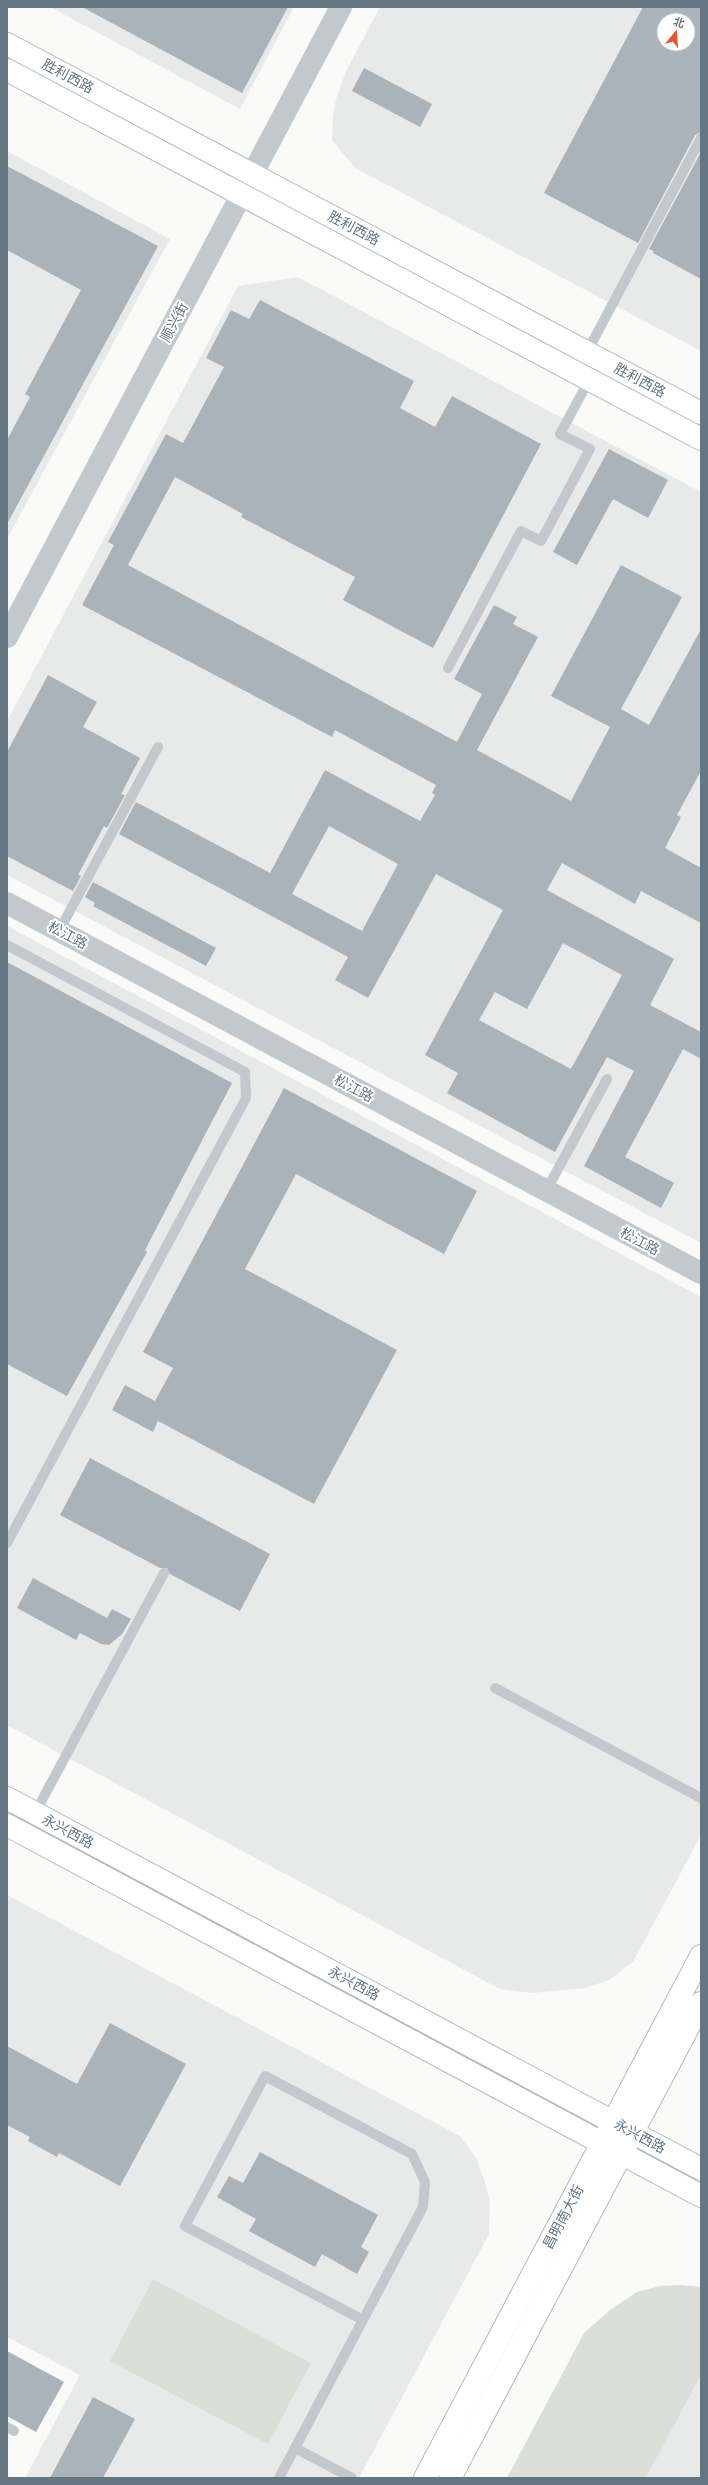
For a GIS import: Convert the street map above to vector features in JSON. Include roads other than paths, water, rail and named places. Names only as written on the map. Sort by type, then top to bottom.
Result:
[{"type":"main road","name":"胜利西路","points":[[7,44],[701,413]]},
{"type":"main road","name":"胜利西路","points":[[7,70],[701,439]]},
{"type":"main road","name":"永兴西路","points":[[7,1798],[701,2169]]},
{"type":"main road","name":"永兴西路","points":[[7,1825],[701,2196]]},
{"type":"main road","name":"昌明南大街","points":[[425,2478],[701,1956]]},
{"type":"main road","name":"昌明南大街","points":[[450,2478],[701,2003]]},
{"type":"street","name":"顺兴街","points":[[7,636],[341,7]]},
{"type":"street","name":"松江路","points":[[7,903],[701,1273]]},
{"type":"lane","points":[[587,352],[701,138]]},
{"type":"lane","points":[[448,668],[521,530],[541,541],[590,449],[560,434],[589,380]]},
{"type":"lane","points":[[59,930],[158,747]]},
{"type":"lane","points":[[7,945],[244,1072],[246,1098],[7,1543]]},
{"type":"lane","points":[[546,1191],[607,1079]]},
{"type":"lane","points":[[35,1813],[164,1573]]},
{"type":"lane","points":[[495,1688],[701,1798]]},
{"type":"lane","points":[[279,2478],[295,2448],[363,2320],[423,2207],[425,2182],[412,2154],[265,2076],[185,2226],[363,2320]]},
{"type":"lane","points":[[295,2448],[352,2478]]}]
